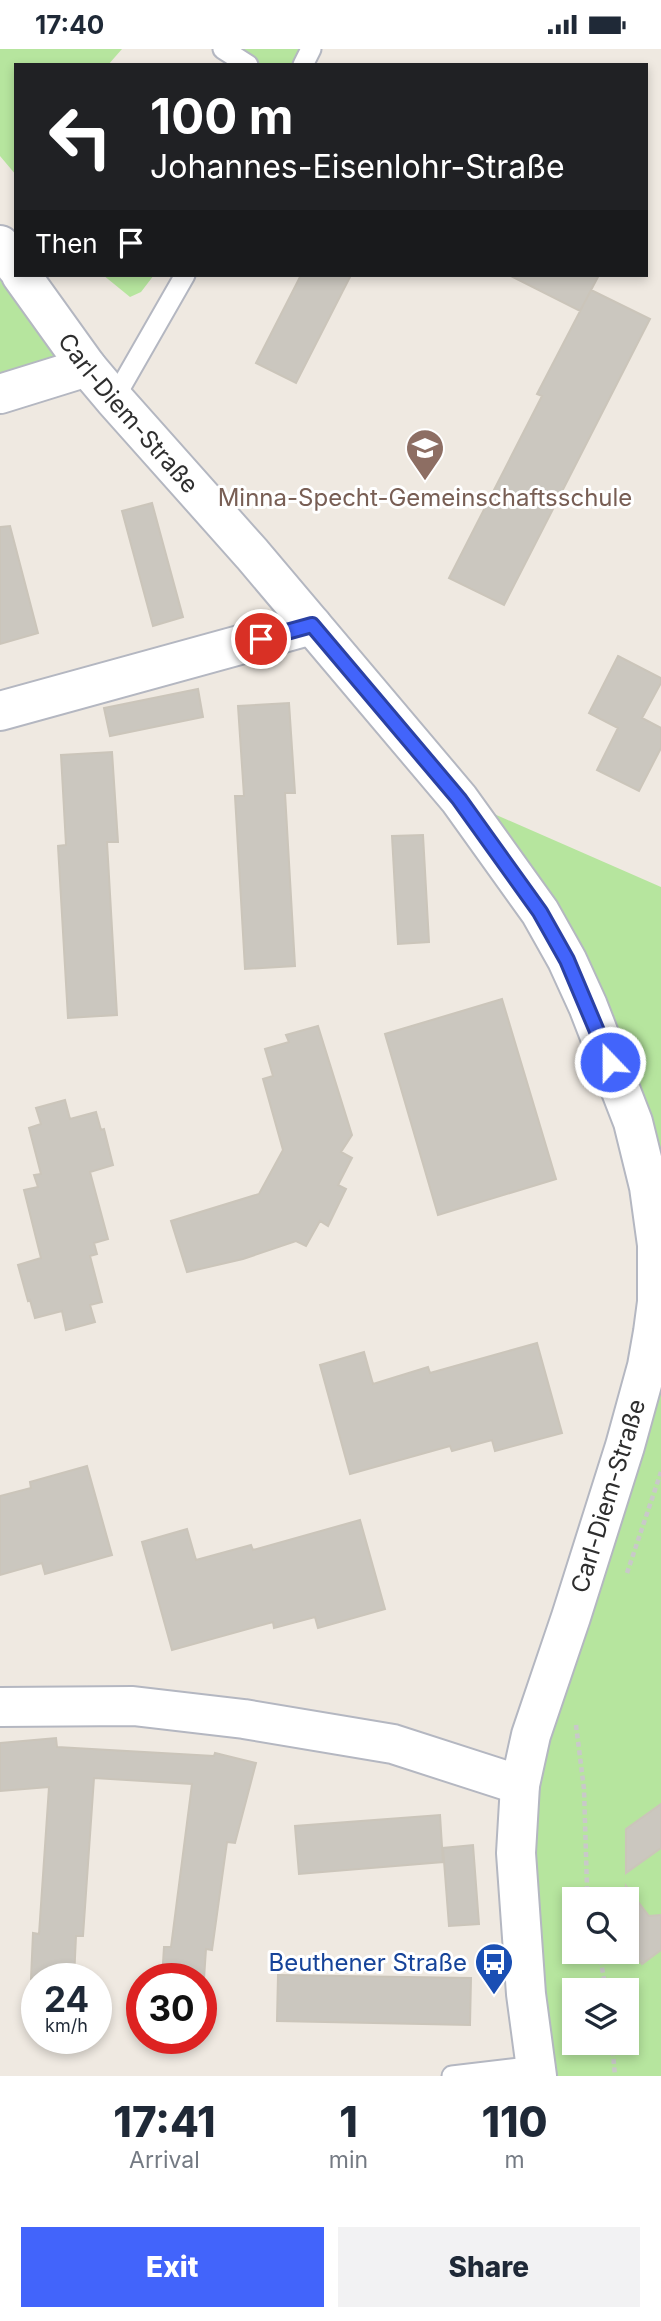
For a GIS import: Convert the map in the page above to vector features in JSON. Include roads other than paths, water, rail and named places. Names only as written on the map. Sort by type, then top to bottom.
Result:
[{"type":"street","points":[[0,245],[14,264]]},
{"type":"street","name":"Carl-Diem-Straße","points":[[23,277],[87,367],[252,554],[459,799],[540,912],[567,960],[593,1017],[633,1122],[649,1187],[657,1244],[657,1302],[647,1366],[591,1556],[531,1735],[520,1785],[516,1853],[526,1994],[537,2071]]},
{"type":"street","points":[[0,394],[87,367]]},
{"type":"street","points":[[0,711],[312,625]]},
{"type":"street","points":[[0,1707],[133,1706],[244,1719],[393,1744],[520,1785]]},
{"type":"lane","points":[[223,49],[245,63]]},
{"type":"lane","points":[[114,399],[184,277]]},
{"type":"lane","points":[[452,2076],[537,2071]]},
{"type":"place","name":"Minna-Specht-Gemeinschaftsschule","points":[[425,482]]},
{"type":"place","name":"Beuthener Straße","points":[[494,1996]]}]
